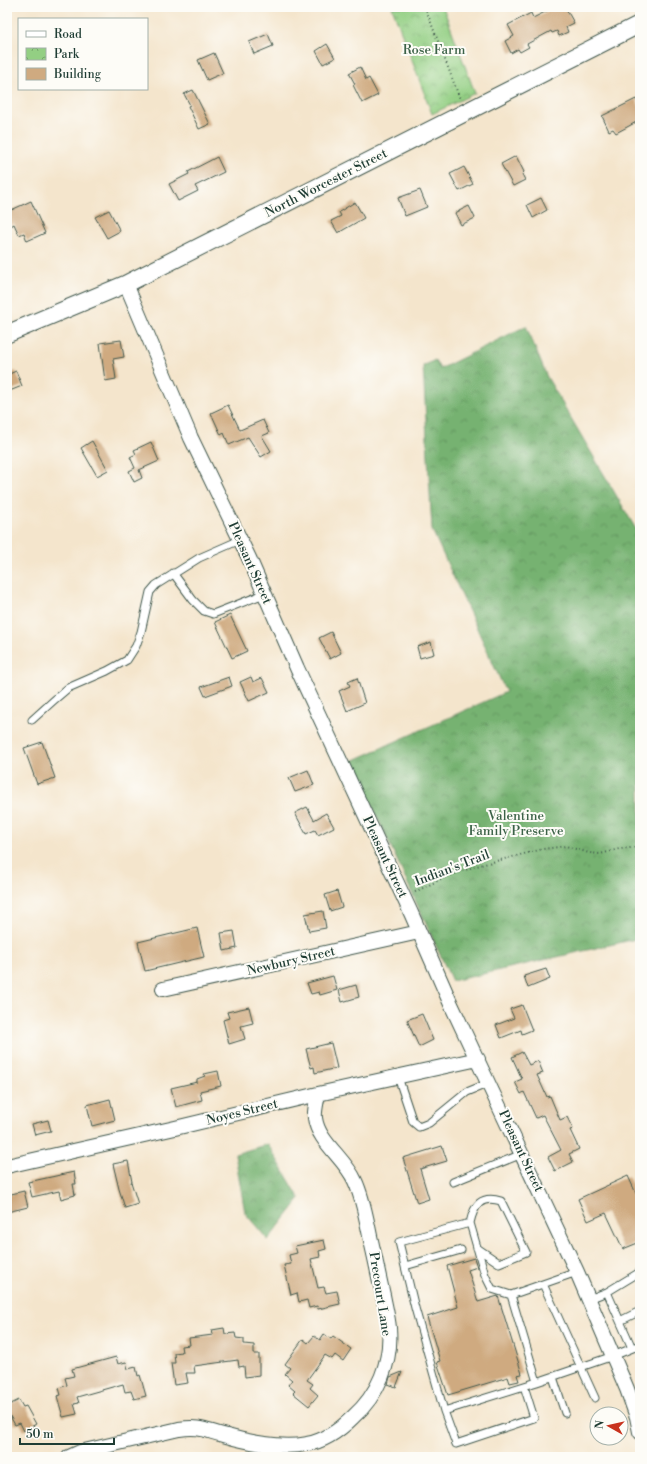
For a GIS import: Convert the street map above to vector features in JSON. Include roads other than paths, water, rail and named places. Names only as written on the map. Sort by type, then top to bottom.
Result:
[{"type":"street","name":"North Worcester Street","points":[[7,334],[126,284],[640,24]]},
{"type":"street","name":"Pleasant Street","points":[[126,284],[192,438],[240,540],[450,1002],[577,1272],[627,1389],[637,1417],[640,1432]]},
{"type":"street","name":"Newbury Street","points":[[163,989],[419,932]]},
{"type":"street","name":"Noyes Street","points":[[7,1166],[318,1094],[478,1059]]},
{"type":"street","name":"Precourt Lane","points":[[70,1457],[80,1452],[188,1428],[205,1429],[239,1439],[272,1444],[290,1446],[307,1444],[322,1440],[334,1434],[366,1404],[378,1386],[385,1370],[389,1328],[377,1265],[360,1195],[355,1180],[346,1165],[323,1139],[318,1130],[314,1117],[318,1094]]},
{"type":"lane","points":[[32,720],[68,688],[107,671],[127,660],[136,646],[141,632],[150,592],[156,584],[199,558],[240,540]]},
{"type":"lane","points":[[173,573],[193,600],[204,611],[213,614],[264,594]]},
{"type":"lane","points":[[398,1077],[413,1122],[419,1127],[429,1124],[467,1092],[489,1083]]},
{"type":"lane","points":[[453,1182],[522,1154]]},
{"type":"lane","points":[[477,1248],[498,1263],[526,1252],[501,1201],[495,1199],[482,1201],[476,1206],[470,1223],[477,1248],[485,1275],[492,1289],[511,1295],[577,1272]]},
{"type":"lane","points":[[470,1223],[399,1242],[444,1411],[456,1444],[534,1418],[524,1386]]},
{"type":"lane","points":[[405,1266],[461,1250]]},
{"type":"lane","points":[[589,1299],[607,1292],[640,1272]]},
{"type":"lane","points":[[543,1284],[595,1398]]},
{"type":"lane","points":[[607,1292],[632,1348]]},
{"type":"lane","points":[[511,1295],[537,1382]]},
{"type":"lane","points":[[620,1321],[640,1311]]},
{"type":"lane","points":[[444,1411],[553,1377],[640,1345]]},
{"type":"lane","points":[[553,1377],[565,1413]]},
{"type":"park label","name":"Rose Farm","points":[[434,50]]},
{"type":"park label","name":"Valentine Family Preserve","points":[[516,824]]}]
